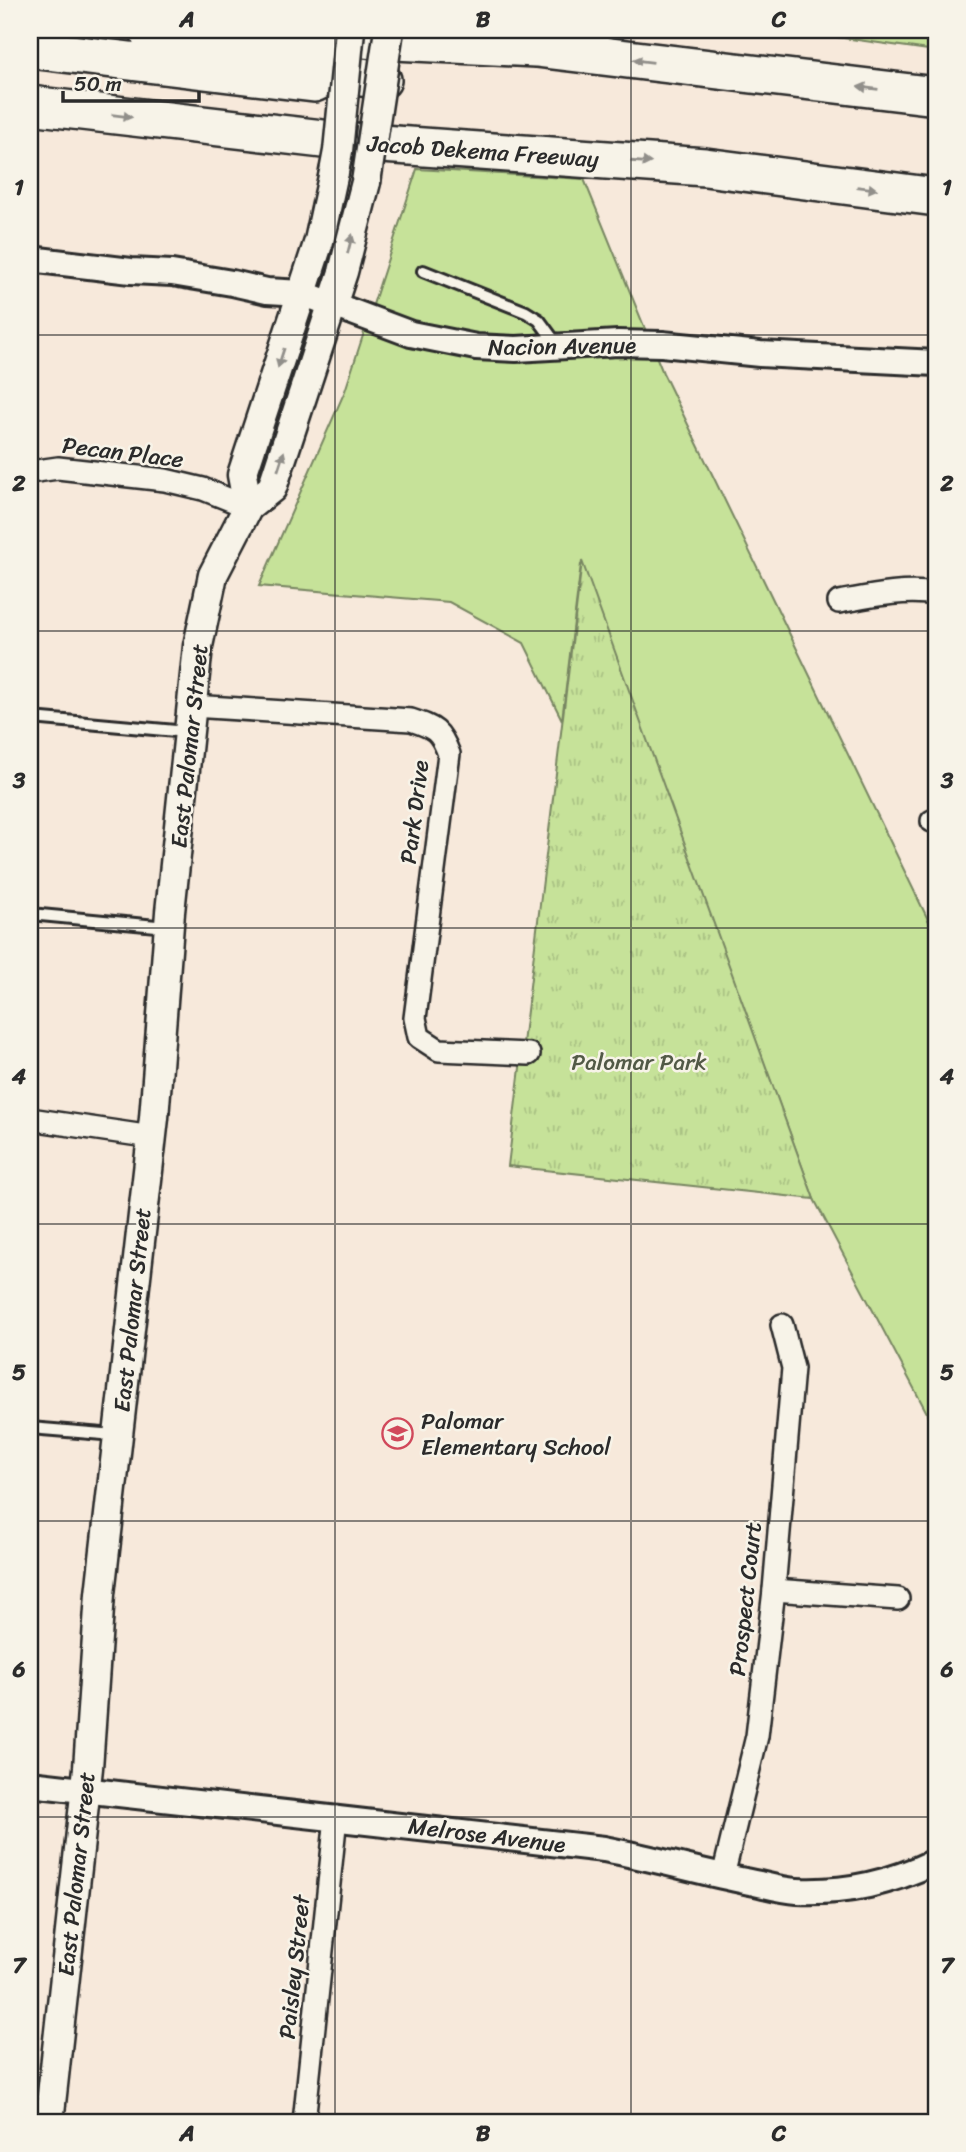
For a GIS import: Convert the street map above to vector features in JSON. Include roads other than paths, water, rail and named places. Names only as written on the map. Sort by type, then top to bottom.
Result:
[{"type":"highway","points":[[274,30],[374,40],[536,48],[936,96]]},
{"type":"highway","points":[[30,49],[79,42],[316,57],[340,73],[383,80]]},
{"type":"highway","name":"Jacob Dekema Freeway","points":[[30,105],[340,141],[705,167],[936,197]]},
{"type":"main road","points":[[248,507],[242,475],[319,241],[334,172],[340,73],[350,30]]},
{"type":"main road","name":"East Palomar Street","points":[[49,2122],[85,1789],[95,1647],[152,1137],[169,927],[198,646],[213,575],[248,507],[271,488],[343,272],[366,182],[389,30]]},
{"type":"street","name":"Nacion Avenue","points":[[30,259],[172,273],[267,291],[302,293],[380,324],[437,341],[502,349],[618,343],[662,344],[760,354],[936,363]]},
{"type":"street","name":"Pecan Place","points":[[30,472],[58,468],[165,480],[203,489],[248,507]]},
{"type":"street","points":[[839,602],[910,591],[936,594]]},
{"type":"street","name":"Park Drive","points":[[191,719],[411,720],[433,727],[442,735],[449,754],[415,1018],[419,1037],[439,1049],[529,1054]]},
{"type":"street","points":[[30,1119],[152,1137]]},
{"type":"street","name":"Prospect Court","points":[[723,1876],[757,1736],[774,1590],[793,1368],[782,1325]]},
{"type":"street","points":[[774,1590],[898,1599]]},
{"type":"street","name":"Melrose Avenue","points":[[30,1784],[604,1849],[794,1891],[836,1891],[895,1880],[936,1861]]},
{"type":"street","name":"Paisley Street","points":[[304,2122],[336,1817]]},
{"type":"lane","points":[[423,271],[526,312],[539,320],[559,348]]},
{"type":"lane","points":[[32,718],[191,719]]},
{"type":"lane","points":[[30,914],[169,927]]},
{"type":"lane","points":[[30,1428],[118,1436]]},
{"type":"place","name":"Palomar Elementary School","points":[[398,1434]]},
{"type":"park label","name":"Palomar Park","points":[[639,1062]]}]
